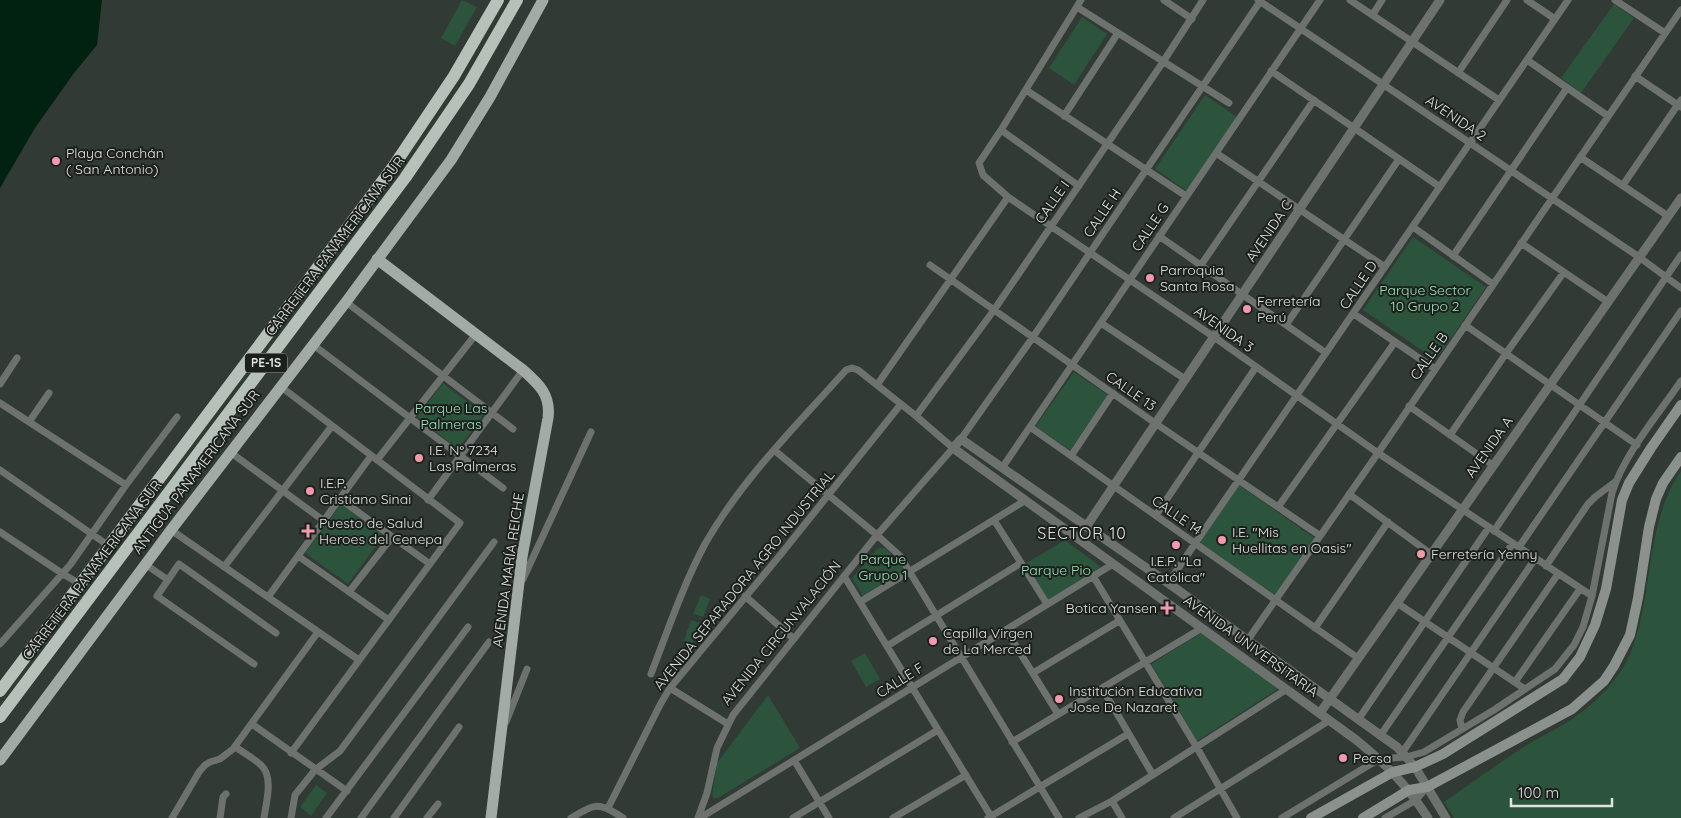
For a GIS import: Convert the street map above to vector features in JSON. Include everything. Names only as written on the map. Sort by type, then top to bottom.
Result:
[{"type":"highway","name":"CARRETERA PANAMERICANA SUR","points":[[0,691],[393,166],[454,76],[498,0]]},
{"type":"highway","name":"CARRETERA PANAMERICANA SUR","points":[[0,716],[406,178],[464,92],[517,0]]},
{"type":"main road","name":"ANTIGUA PANAMERICANA SUR","points":[[0,760],[171,530],[346,302],[451,160],[490,97],[543,0]]},
{"type":"main road","name":"AVENIDA MARÍA REICHE","points":[[378,259],[523,370],[543,388],[548,402],[549,410],[522,557],[491,818]]},
{"type":"main road","points":[[1311,818],[1393,772],[1414,767],[1443,754],[1563,679],[1580,657],[1597,620],[1606,589],[1622,500],[1647,454],[1681,405]]},
{"type":"main road","points":[[1363,818],[1409,790],[1427,787],[1572,709],[1604,681],[1630,635],[1649,527],[1656,499],[1663,483],[1681,456]]},
{"type":"street","points":[[1164,0],[1192,19]]},
{"type":"street","name":"CALLE I","points":[[916,416],[994,310],[1192,19],[1203,0]]},
{"type":"street","name":"AVENIDA 2","points":[[1260,0],[1300,29],[1639,257],[1681,288]]},
{"type":"street","name":"CALLE H","points":[[961,439],[1033,337],[1260,0]]},
{"type":"street","name":"CALLE G","points":[[1002,468],[1320,0]]},
{"type":"street","points":[[1350,0],[1499,100]]},
{"type":"street","points":[[1373,14],[1382,0]]},
{"type":"street","name":"AVENIDA C","points":[[1086,526],[1440,0]]},
{"type":"street","points":[[1458,73],[1507,0]]},
{"type":"street","points":[[1527,0],[1555,19]]},
{"type":"street","name":"CALLE D","points":[[1168,583],[1568,0]]},
{"type":"street","points":[[1615,0],[1626,3],[1665,33]]},
{"type":"street","points":[[1079,186],[1001,130],[1079,3],[1118,33],[1229,103]]},
{"type":"street","name":"CALLE B","points":[[1247,640],[1681,10]]},
{"type":"street","points":[[1064,116],[1118,33]]},
{"type":"street","points":[[1527,60],[1608,116]]},
{"type":"street","points":[[1271,71],[1440,187]]},
{"type":"street","points":[[1623,185],[1680,104],[1635,76]]},
{"type":"street","points":[[1453,256],[1567,88]]},
{"type":"street","points":[[1026,90],[1186,196]]},
{"type":"street","points":[[1201,265],[1314,100]]},
{"type":"street","name":"AVENIDA 3","points":[[1001,130],[979,163],[983,175],[1008,197],[1214,337],[1378,452],[1592,596]]},
{"type":"street","points":[[1216,153],[1385,267]]},
{"type":"street","points":[[1580,157],[1668,216]]},
{"type":"street","points":[[1286,325],[1399,159]]},
{"type":"street","points":[[877,385],[952,280],[1008,197]]},
{"type":"street","name":"AVENIDA A","points":[[1320,713],[1681,198]]},
{"type":"street","points":[[1412,228],[1493,284]]},
{"type":"street","points":[[1159,236],[1326,353]]},
{"type":"street","points":[[1521,243],[1608,302]]},
{"type":"street","points":[[1358,720],[1424,622],[1580,406],[1681,255]]},
{"type":"street","name":"CALLE 13","points":[[930,265],[1113,394],[1319,535]]},
{"type":"street","points":[[1450,435],[1564,272]]},
{"type":"street","points":[[346,302],[513,429]]},
{"type":"street","points":[[1380,736],[1448,638],[1604,423],[1681,311]]},
{"type":"street","points":[[1354,314],[1435,369]]},
{"type":"street","points":[[1101,323],[1185,379]]},
{"type":"street","points":[[1465,325],[1507,352],[1637,445]]},
{"type":"street","points":[[268,597],[340,499],[410,418],[476,334]]},
{"type":"street","points":[[1278,507],[1395,342]]},
{"type":"street","points":[[312,344],[503,488]]},
{"type":"street","points":[[0,384],[17,358]]},
{"type":"street","points":[[1156,516],[1256,366]]},
{"type":"street","name":"AVENIDA UNIVERSITARIA","points":[[774,450],[846,370],[852,368],[858,370],[953,448],[1330,720],[1393,772],[1409,790],[1428,818]]},
{"type":"street","points":[[428,500],[523,370]]},
{"type":"street","points":[[1282,818],[1379,759],[1424,752],[1525,689],[1554,669],[1568,654],[1583,627],[1592,596],[1612,492],[1616,481],[1637,445],[1681,381]]},
{"type":"street","points":[[280,386],[460,523],[291,752]]},
{"type":"street","points":[[29,422],[49,393]]},
{"type":"street","points":[[1071,456],[1113,394]]},
{"type":"street","points":[[0,403],[126,485]]},
{"type":"street","name":"AVENIDA SEPARADORA AGRO INDUSTRIAL","points":[[608,808],[670,688],[901,404]]},
{"type":"street","points":[[1409,406],[1494,466]]},
{"type":"street","points":[[0,644],[63,574],[177,417]]},
{"type":"street","points":[[224,567],[332,426]]},
{"type":"street","name":"CALLE 14","points":[[1030,427],[1358,658]]},
{"type":"street","points":[[518,588],[591,432]]},
{"type":"street","name":"AVENIDA UNIVERSITARIA","points":[[961,439],[1168,583],[1380,736],[1404,755],[1414,767],[1446,818]]},
{"type":"street","name":"AVENIDA CIRCUNVALACIÓN","points":[[699,818],[707,793],[717,748],[732,715],[877,535],[961,439]]},
{"type":"street","points":[[651,674],[693,569],[706,544],[751,477],[774,450],[892,547],[910,571],[1059,818]]},
{"type":"street","points":[[230,452],[324,521]]},
{"type":"street","points":[[0,470],[109,546]]},
{"type":"street","points":[[1546,566],[1588,504],[1616,481]]},
{"type":"street","points":[[1349,494],[1431,554]]},
{"type":"street","points":[[340,499],[430,564]]},
{"type":"street","points":[[860,602],[1026,500]]},
{"type":"street","points":[[994,520],[1048,604]]},
{"type":"street","points":[[1315,628],[1388,522]]},
{"type":"street","points":[[171,530],[359,660]]},
{"type":"street","points":[[0,532],[80,584]]},
{"type":"street","points":[[349,592],[392,537]]},
{"type":"street","points":[[291,818],[295,795],[315,770],[340,751],[494,542]]},
{"type":"street","points":[[298,556],[389,620]]},
{"type":"street","points":[[1404,755],[1535,558]]},
{"type":"street","points":[[887,646],[1021,563]]},
{"type":"street","points":[[146,564],[168,580]]},
{"type":"street","points":[[254,664],[157,596],[179,564],[276,633]]},
{"type":"street","name":"CALLE F","points":[[699,818],[711,815],[794,760],[1113,564]]},
{"type":"street","points":[[1462,729],[1461,717],[1558,574]]},
{"type":"street","points":[[844,576],[990,817],[1128,734]]},
{"type":"street","points":[[1093,576],[1238,818]]},
{"type":"street","points":[[1515,682],[1580,588]]},
{"type":"street","points":[[746,596],[794,639]]},
{"type":"street","points":[[1397,603],[1525,689]]},
{"type":"street","points":[[1033,673],[1120,621]]},
{"type":"street","points":[[326,818],[468,626]]},
{"type":"street","points":[[1012,742],[1202,628]]},
{"type":"street","points":[[1006,630],[1058,714]]},
{"type":"street","points":[[172,818],[199,772],[205,765],[220,759],[235,747],[318,632]]},
{"type":"street","points":[[360,818],[490,642]]},
{"type":"street","points":[[501,733],[527,669]]},
{"type":"street","points":[[670,688],[728,724]]},
{"type":"street","points":[[1102,688],[1153,775]]},
{"type":"street","points":[[1079,818],[1112,801],[1287,689]]},
{"type":"street","points":[[1174,818],[1330,720]]},
{"type":"street","points":[[252,724],[347,791]]},
{"type":"street","points":[[394,818],[459,727]]},
{"type":"street","points":[[793,818],[938,730]]},
{"type":"street","points":[[235,747],[264,769],[267,791],[264,818]]},
{"type":"street","points":[[794,760],[829,818]]},
{"type":"street","points":[[893,818],[966,775]]},
{"type":"street","points":[[1385,818],[1416,800],[1427,787]]},
{"type":"street","points":[[220,818],[223,797],[226,794]]},
{"type":"street","points":[[1112,801],[1122,818]]},
{"type":"street","points":[[428,818],[438,804]]},
{"type":"street","points":[[571,818],[594,806],[608,808],[622,818]]},
{"type":"green space","points":[[462,0],[477,7],[455,46],[441,38]]},
{"type":"green space","points":[[1614,4],[1634,18],[1581,93],[1561,78]]},
{"type":"green space","points":[[1082,17],[1107,34],[1074,85],[1049,68]]},
{"type":"green space","points":[[1205,95],[1237,117],[1187,191],[1155,169]]},
{"type":"green space","name":"Parque Sector 10 Grupo 2","points":[[1413,237],[1486,287],[1436,360],[1363,310]]},
{"type":"green space","points":[[1074,372],[1108,395],[1070,450],[1035,427]]},
{"type":"green space","name":"Parque Las Palmeras","points":[[443,383],[484,415],[458,449],[417,417]]},
{"type":"green space","points":[[1681,471],[1681,818],[1454,818],[1444,802],[1522,748],[1575,717],[1609,687],[1622,669],[1628,659],[1639,627],[1655,534],[1661,512],[1669,491]]},
{"type":"green space","points":[[1239,485],[1316,539],[1275,596],[1200,543]]},
{"type":"green space","points":[[341,504],[384,535],[348,584],[305,553]]},
{"type":"green space","name":"Parque Pio","points":[[1065,540],[1101,567],[1048,601],[1025,564]]},
{"type":"green space","name":"Parque Grupo 1","points":[[878,548],[885,548],[902,564],[903,572],[864,598],[852,578]]},
{"type":"green space","points":[[701,595],[710,599],[703,617],[693,614]]},
{"type":"green space","points":[[691,620],[700,623],[692,644],[684,641]]},
{"type":"green space","points":[[1201,633],[1204,633],[1278,689],[1197,741],[1151,664]]},
{"type":"green space","points":[[865,653],[880,679],[866,687],[851,661]]},
{"type":"green space","points":[[768,695],[800,748],[718,798],[713,798],[717,763]]},
{"type":"green space","points":[[316,785],[327,793],[311,816],[300,807]]},
{"type":"shaded area","points":[[0,0],[102,0],[97,45],[74,73],[35,128],[0,188]]},
{"type":"place","name":"Playa Conchán ( San Antonio)","points":[[56,161]]},
{"type":"place","name":"Parroquia Santa Rosa","points":[[1150,278]]},
{"type":"place","name":"Ferretería Perú","points":[[1247,309]]},
{"type":"place","name":"I.E. N° 7234 Las Palmeras","points":[[419,458]]},
{"type":"place","name":"I.E.P. Cristiano Sinai","points":[[310,491]]},
{"type":"place","name":"Puesto de Salud Heroes del Cenepa","points":[[308,531]]},
{"type":"place","name":"I.E. \"Mis Huellitas en Oasis\"","points":[[1222,540]]},
{"type":"place","name":"I.E.P. \"La Católica\"","points":[[1176,545]]},
{"type":"place","name":"Ferretería Yenny","points":[[1421,554]]},
{"type":"place","name":"Botica Yansen","points":[[1167,608]]},
{"type":"place","name":"Capilla Virgen de La Merced","points":[[933,641]]},
{"type":"place","name":"Institución Educativa Jose De Nazaret","points":[[1059,699]]},
{"type":"place","name":"Pecsa","points":[[1343,758]]},
{"type":"district","name":"SECTOR 10","points":[[1082,533]]}]
